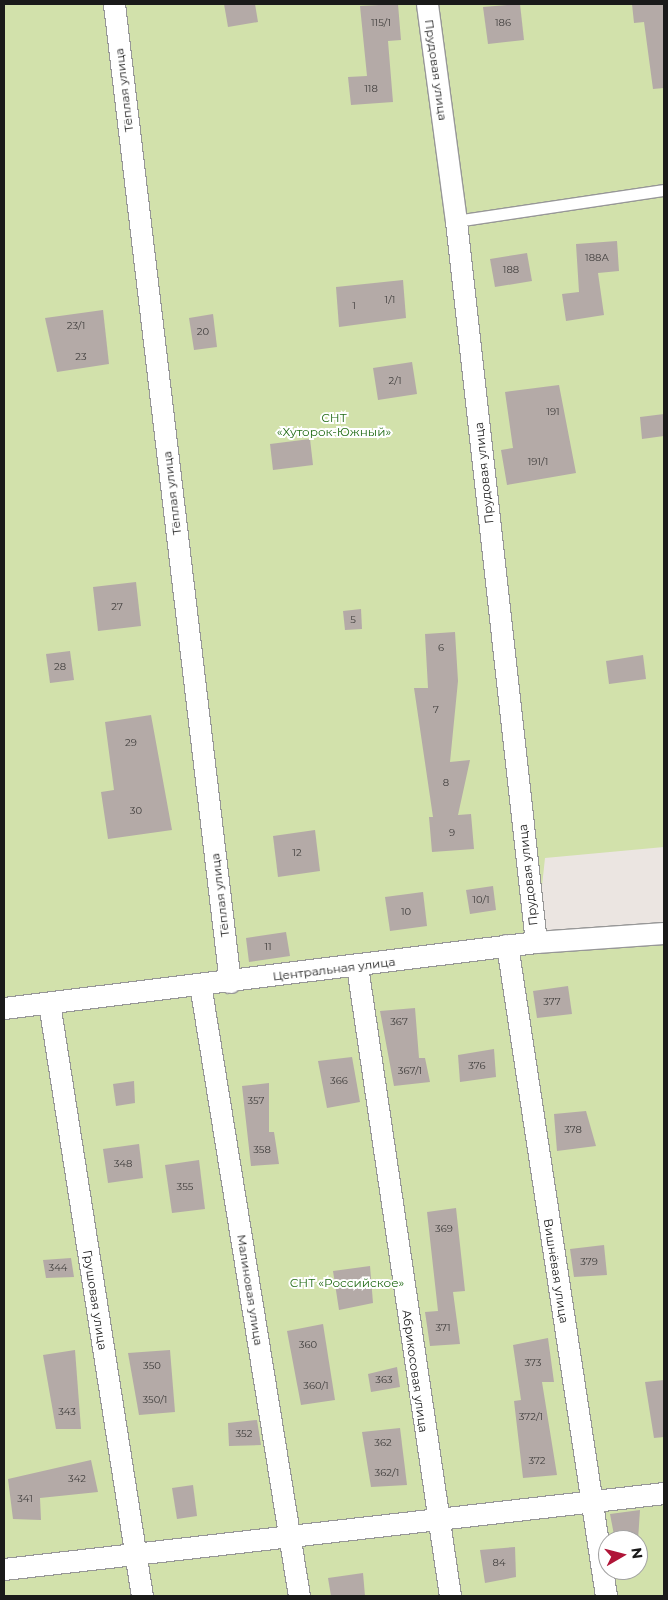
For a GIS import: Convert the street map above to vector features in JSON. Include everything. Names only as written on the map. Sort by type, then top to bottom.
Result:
[{"type":"street","name":"Тёплая улица","points":[[114,4],[230,982]]},
{"type":"street","name":"Прудовая улица","points":[[427,4],[456,221],[536,942]]},
{"type":"street","name":"Центральная улица","points":[[4,1008],[230,982],[506,945],[664,934]]},
{"type":"street","name":"Вишнёвая улица","points":[[506,945],[606,1596]]},
{"type":"street","name":"Абрикосовая улица","points":[[357,966],[437,1519],[450,1596]]},
{"type":"street","name":"Малиновая улица","points":[[200,984],[299,1596]]},
{"type":"street","name":"Грушовая улица","points":[[49,1003],[142,1596]]},
{"type":"street","points":[[4,1569],[664,1493]]},
{"type":"lane","points":[[456,221],[664,190]]},
{"type":"green space","name":"СНТ «Хуторок-Южный»","points":[[4,4],[664,4],[664,847],[545,858],[536,942],[664,933],[664,1596],[4,1596]]},
{"type":"building","points":[[224,4],[255,4],[258,22],[228,27]]},
{"type":"building","points":[[398,4],[401,40],[388,41],[393,102],[351,105],[348,77],[367,76],[360,6]]},
{"type":"building","points":[[520,4],[524,40],[488,44],[483,7]]},
{"type":"building","points":[[632,4],[664,4],[664,88],[653,89],[644,22],[634,23]]},
{"type":"building","points":[[617,241],[619,271],[598,273],[604,315],[566,321],[562,294],[579,292],[576,244]]},
{"type":"building","points":[[527,253],[532,281],[495,287],[490,259]]},
{"type":"building","points":[[403,280],[406,318],[339,327],[336,287]]},
{"type":"building","points":[[103,310],[109,364],[57,372],[45,318]]},
{"type":"building","points":[[213,314],[217,347],[194,350],[189,318]]},
{"type":"building","points":[[412,362],[417,394],[378,400],[373,368]]},
{"type":"building","points":[[559,385],[576,473],[507,485],[501,450],[513,448],[505,392]]},
{"type":"building","points":[[664,414],[664,436],[642,439],[640,417]]},
{"type":"building","points":[[310,439],[313,465],[273,470],[270,444]]},
{"type":"building","points":[[136,582],[141,626],[98,631],[93,587]]},
{"type":"building","points":[[361,609],[362,629],[345,630],[343,611]]},
{"type":"building","points":[[455,632],[458,681],[450,762],[470,760],[458,815],[471,814],[474,849],[432,852],[429,817],[433,817],[414,688],[428,688],[425,634]]},
{"type":"building","points":[[70,651],[74,680],[50,683],[46,654]]},
{"type":"building","points":[[643,655],[646,679],[609,684],[606,661]]},
{"type":"building","points":[[151,715],[172,830],[108,839],[101,792],[114,790],[105,722]]},
{"type":"building","points":[[315,830],[320,871],[278,877],[273,836]]},
{"type":"building","points":[[493,886],[496,910],[470,914],[466,890]]},
{"type":"building","points":[[423,892],[427,926],[390,931],[385,897]]},
{"type":"building","points":[[286,932],[290,956],[249,962],[246,938]]},
{"type":"building","points":[[568,986],[572,1014],[537,1018],[533,991]]},
{"type":"building","points":[[415,1008],[419,1058],[425,1058],[430,1082],[394,1086],[380,1011]]},
{"type":"building","points":[[494,1049],[496,1077],[460,1082],[458,1055]]},
{"type":"building","points":[[352,1057],[360,1102],[327,1108],[318,1061]]},
{"type":"building","points":[[134,1081],[135,1103],[116,1106],[113,1084]]},
{"type":"building","points":[[269,1083],[269,1132],[274,1132],[279,1164],[251,1166],[242,1086]]},
{"type":"building","points":[[586,1111],[596,1146],[557,1151],[554,1114]]},
{"type":"building","points":[[139,1144],[143,1178],[108,1183],[103,1149]]},
{"type":"building","points":[[199,1160],[205,1209],[172,1213],[165,1165]]},
{"type":"building","points":[[456,1208],[465,1291],[453,1292],[460,1344],[430,1346],[425,1312],[438,1311],[427,1212]]},
{"type":"building","points":[[604,1245],[607,1275],[574,1277],[570,1249]]},
{"type":"building","points":[[71,1258],[74,1277],[46,1278],[43,1260]]},
{"type":"building","points":[[370,1266],[373,1303],[339,1310],[333,1271]]},
{"type":"building","points":[[323,1324],[335,1400],[301,1405],[287,1331]]},
{"type":"building","points":[[548,1338],[554,1382],[542,1382],[557,1475],[523,1478],[514,1401],[521,1400],[513,1345]]},
{"type":"building","points":[[75,1350],[81,1429],[56,1429],[43,1355]]},
{"type":"building","points":[[170,1350],[175,1412],[139,1415],[128,1353]]},
{"type":"building","points":[[397,1367],[400,1387],[371,1392],[368,1374]]},
{"type":"building","points":[[664,1380],[664,1437],[654,1438],[645,1382]]},
{"type":"building","points":[[257,1420],[261,1445],[229,1446],[228,1423]]},
{"type":"building","points":[[400,1428],[407,1485],[371,1487],[362,1432]]},
{"type":"building","points":[[91,1460],[98,1492],[40,1498],[41,1520],[13,1519],[8,1479]]},
{"type":"building","points":[[193,1485],[197,1516],[177,1519],[172,1488]]},
{"type":"building","points":[[640,1510],[639,1530],[613,1530],[610,1514]]},
{"type":"building","points":[[515,1547],[516,1577],[485,1583],[480,1550]]},
{"type":"building","points":[[363,1573],[365,1596],[331,1596],[328,1578]]},
{"type":"park label","name":"СНТ «Российское»","points":[[347,1283]]}]
